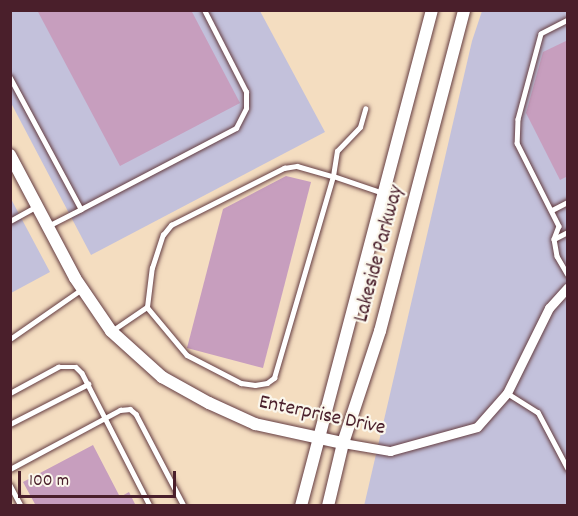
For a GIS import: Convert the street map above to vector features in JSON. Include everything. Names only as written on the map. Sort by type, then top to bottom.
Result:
[{"type":"main road","name":"Lakeside Parkway","points":[[301,506],[432,10]]},
{"type":"main road","name":"Lakeside Parkway","points":[[328,506],[344,443],[380,331],[464,10]]},
{"type":"main road","name":"Enterprise Drive","points":[[10,155],[82,289],[111,331],[162,377],[209,403],[255,424],[344,443]]},
{"type":"street","name":"Enterprise Drive","points":[[344,443],[390,451],[430,442],[477,427],[507,393],[549,308],[567,286]]},
{"type":"lane","points":[[48,226],[236,128],[246,108],[246,92],[204,10]]},
{"type":"lane","points":[[567,20],[541,34],[518,119],[517,142],[559,226],[554,238],[557,256],[567,275]]},
{"type":"lane","points":[[10,77],[81,209]]},
{"type":"lane","points":[[10,92],[16,88]]},
{"type":"lane","points":[[365,110],[360,127],[337,151],[333,176],[274,378],[267,383],[241,383],[187,355],[147,308],[152,268],[163,235],[171,225],[284,168],[297,166],[333,176],[384,193]]},
{"type":"lane","points":[[552,210],[567,202]]},
{"type":"lane","points":[[10,221],[37,205]]},
{"type":"lane","points":[[554,238],[567,232]]},
{"type":"lane","points":[[10,339],[82,289]]},
{"type":"lane","points":[[111,331],[147,308]]},
{"type":"lane","points":[[10,393],[58,368],[68,366],[82,373],[150,506]]},
{"type":"lane","points":[[10,424],[88,384]]},
{"type":"lane","points":[[507,393],[538,412],[567,469]]},
{"type":"lane","points":[[10,469],[105,419],[130,409],[136,414],[184,506]]},
{"type":"lane","points":[[10,485],[21,506]]},
{"type":"shaded area","points":[[10,11],[260,11],[325,132],[91,255],[11,103]]},
{"type":"shaded area","points":[[482,11],[567,11],[567,505],[364,506],[472,41]]},
{"type":"shaded area","points":[[10,197],[50,272],[11,293],[10,293]]},
{"type":"building","points":[[37,10],[191,10],[240,103],[120,166]]},
{"type":"building","points":[[568,40],[568,176],[560,180],[526,113],[543,52]]},
{"type":"building","points":[[286,176],[311,182],[263,368],[187,348],[223,209]]},
{"type":"building","points":[[93,445],[120,497],[129,492],[136,506],[36,506],[23,482]]}]
